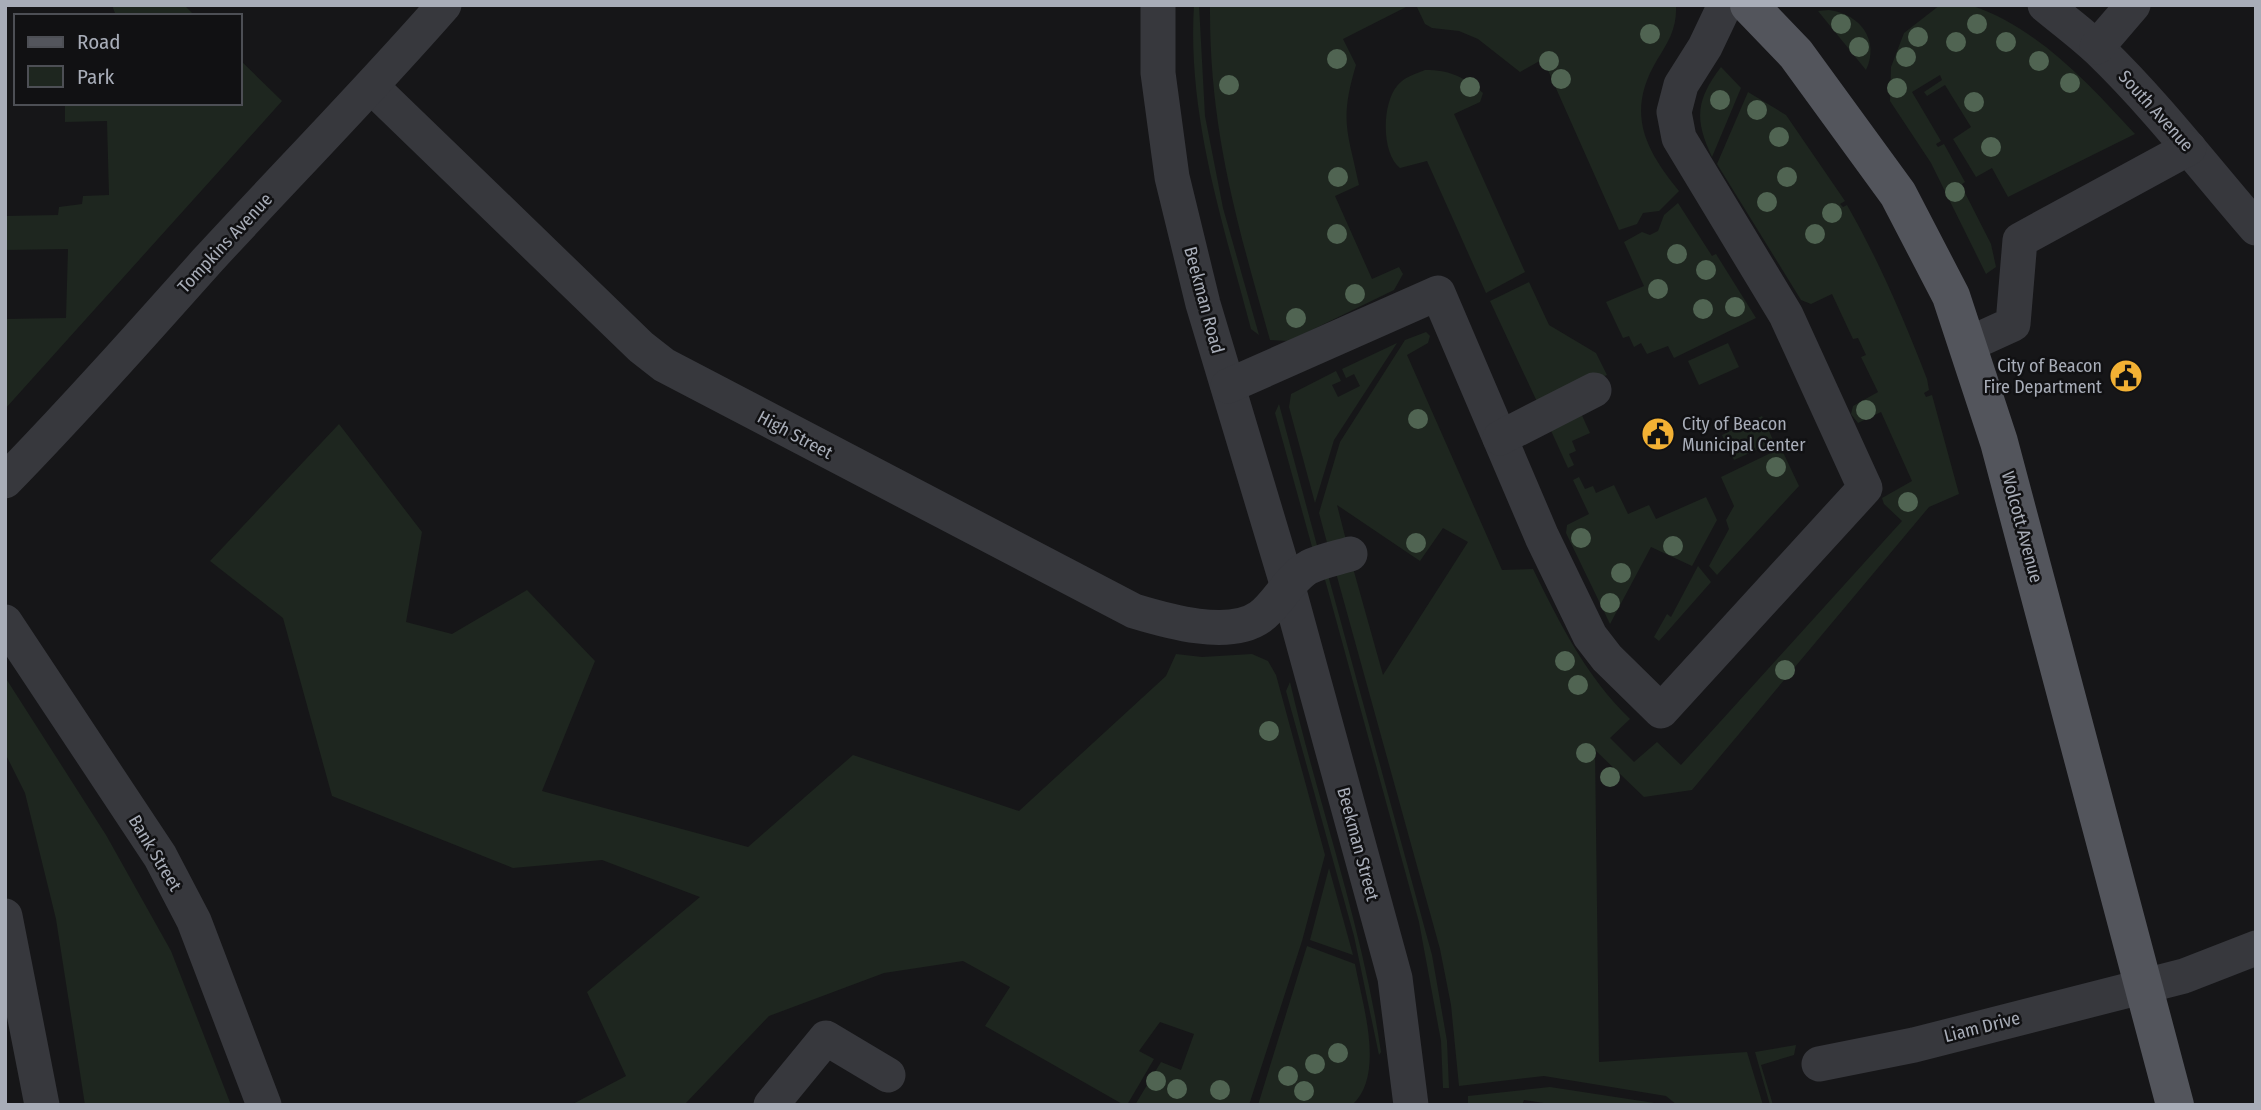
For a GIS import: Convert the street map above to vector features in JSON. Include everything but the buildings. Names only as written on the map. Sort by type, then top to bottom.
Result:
[{"type":"main road","name":"Wolcott Avenue","points":[[1749,5],[1796,54],[1898,194],[1951,296],[1999,442],[2175,1105]]},
{"type":"street","name":"Tompkins Avenue","points":[[5,481],[372,87],[444,5]]},
{"type":"street","name":"Beekman Road","points":[[1158,5],[1158,73],[1172,177],[1228,386],[1288,587]]},
{"type":"street","points":[[1228,386],[1438,293],[1542,537],[1597,648],[1661,711],[1865,488],[1786,316],[1679,138],[1674,113],[1681,85],[1705,47],[1725,5]]},
{"type":"street","name":"South Avenue","points":[[2045,5],[2097,47],[2169,122],[2256,228]]},
{"type":"street","points":[[2097,47],[2133,5]]},
{"type":"street","name":"High Street","points":[[372,87],[641,347],[664,365],[1134,611],[1175,624],[1212,627],[1244,623],[1259,618],[1307,568],[1350,554]]},
{"type":"street","points":[[1967,345],[2013,324],[2020,240],[2189,148]]},
{"type":"street","points":[[1500,438],[1594,390]]},
{"type":"street","name":"Beekman Street","points":[[1288,587],[1395,978],[1411,1105]]},
{"type":"street","name":"Bank Street","points":[[5,622],[160,856],[194,921],[264,1105]]},
{"type":"street","points":[[5,916],[42,1105]]},
{"type":"street","name":"Liam Drive","points":[[1819,1064],[1914,1045],[2208,969],[2256,948]]},
{"type":"street","points":[[771,1105],[826,1038],[888,1075]]},
{"type":"green space","points":[[112,5],[184,5],[193,14],[115,14]]},
{"type":"green space","points":[[1194,5],[1199,5],[1205,116],[1223,208],[1259,335],[1251,329],[1209,169],[1196,88]]},
{"type":"green space","points":[[1210,5],[1410,5],[1343,39],[1356,65],[1348,100],[1347,126],[1359,185],[1335,196],[1372,279],[1399,267],[1403,274],[1394,290],[1289,341],[1270,340],[1236,215],[1214,93]]},
{"type":"green space","points":[[1416,5],[1676,5],[1674,28],[1648,79],[1642,96],[1641,113],[1648,144],[1656,160],[1679,191],[1659,211],[1643,213],[1637,224],[1619,230],[1543,59],[1520,72],[1478,39],[1459,31],[1432,28],[1425,24]]},
{"type":"green space","points":[[1940,5],[1973,6],[2019,28],[2062,60],[2135,134],[2008,197],[1992,168],[1976,177],[1953,139],[1971,127],[1945,85],[1927,96],[1924,92],[1942,80],[1940,75],[1912,92],[1941,141],[1936,144],[1938,147],[1944,144],[1965,182],[1961,185],[1991,244],[1996,267],[1986,274],[1931,163],[1890,101],[1891,67],[1904,33]]},
{"type":"green space","points":[[1829,10],[1850,17],[1864,30],[1870,49],[1866,70],[1818,11]]},
{"type":"green space","points":[[242,62],[282,101],[5,409],[5,319],[66,318],[68,249],[5,250],[5,216],[58,215],[59,207],[82,204],[83,196],[109,195],[107,121],[65,122],[65,105],[242,105]]},
{"type":"green space","points":[[1721,67],[1741,88],[1712,157],[1702,132],[1700,110],[1702,100]]},
{"type":"green space","points":[[1425,70],[1442,71],[1456,76],[1483,93],[1480,102],[1454,114],[1525,272],[1486,293],[1427,161],[1400,168],[1389,151],[1386,116],[1392,94],[1403,80]]},
{"type":"green space","points":[[1748,92],[1786,115],[1845,201],[1840,204],[1843,207],[1847,205],[1859,226],[1927,379],[1929,390],[1924,393],[1926,397],[1932,395],[1959,494],[1929,507],[1692,790],[1644,797],[1595,750],[1599,1062],[1747,1052],[1763,1105],[1677,1105],[1666,1096],[1544,1076],[1459,1086],[1451,1005],[1440,949],[1336,573],[1353,568],[1383,675],[1468,542],[1443,528],[1420,561],[1337,505],[1347,544],[1329,550],[1319,513],[1340,442],[1405,340],[1426,332],[1430,336],[1428,343],[1407,355],[1502,570],[1533,569],[1587,667],[1630,719],[1610,738],[1634,762],[1657,742],[1681,765],[1902,521],[1884,504],[1882,498],[1912,481],[1881,412],[1858,423],[1851,414],[1853,406],[1878,392],[1861,357],[1866,355],[1858,338],[1853,339],[1832,294],[1811,304],[1801,300],[1717,164]]},
{"type":"green space","points":[[1678,203],[1712,256],[1716,254],[1756,318],[1674,358],[1668,346],[1647,354],[1641,343],[1634,347],[1629,336],[1623,338],[1606,302],[1644,286],[1624,242],[1642,232],[1650,235],[1658,231],[1664,215]]},
{"type":"green space","points":[[1529,282],[1549,325],[1596,353],[1607,375],[1539,406],[1490,301]]},
{"type":"green space","points":[[1397,343],[1334,440],[1315,503],[1289,407],[1291,394],[1336,371],[1341,381],[1332,385],[1338,397],[1360,386],[1354,374],[1346,378],[1342,369]]},
{"type":"green space","points":[[1728,343],[1739,367],[1699,385],[1688,361]]},
{"type":"green space","points":[[1279,404],[1319,553],[1314,554],[1275,413]]},
{"type":"green space","points":[[1579,409],[1590,433],[1572,441],[1576,451],[1569,454],[1574,465],[1568,468],[1548,424]]},
{"type":"green space","points":[[1762,416],[1774,442],[1734,460],[1722,435]]},
{"type":"green space","points":[[339,424],[422,532],[406,622],[452,634],[527,590],[595,661],[542,791],[748,847],[853,755],[1019,811],[1166,676],[1176,654],[1202,657],[1252,654],[1268,661],[1276,675],[1325,855],[1302,941],[1249,1105],[1135,1105],[1161,1062],[1181,1070],[1194,1034],[1160,1022],[1139,1051],[1154,1059],[1127,1105],[1124,1105],[985,1026],[1010,987],[963,961],[884,973],[769,1016],[684,1105],[571,1105],[626,1076],[587,992],[700,897],[602,860],[513,868],[332,796],[283,618],[210,561]]},
{"type":"green space","points":[[1781,448],[1799,486],[1717,575],[1709,566],[1729,529],[1726,520],[1734,506],[1721,477]]},
{"type":"green space","points":[[1579,477],[1585,489],[1593,486],[1596,493],[1614,485],[1628,514],[1649,505],[1656,519],[1706,497],[1717,520],[1692,566],[1651,547],[1610,624],[1566,533],[1567,525],[1589,514],[1573,480]]},
{"type":"green space","points":[[1698,566],[1711,582],[1659,641],[1654,637],[1667,614],[1671,617]]},
{"type":"green space","points":[[1328,575],[1432,955],[1447,1041],[1449,1088],[1443,1088],[1441,1041],[1419,922],[1324,576]]},
{"type":"green space","points":[[5,677],[106,835],[171,951],[231,1105],[85,1105],[56,919],[25,793],[5,753]]},
{"type":"green space","points":[[1290,682],[1363,958],[1381,1052],[1379,1055],[1354,936],[1286,691]]},
{"type":"green space","points":[[1329,868],[1353,955],[1310,940]]},
{"type":"green space","points":[[1307,946],[1355,964],[1369,1038],[1368,1076],[1362,1092],[1352,1105],[1258,1105]]},
{"type":"green space","points":[[1796,1045],[1794,1055],[1761,1065],[1773,1105],[1770,1105],[1755,1052]]},
{"type":"green space","points":[[1550,1087],[1661,1105],[1557,1105],[1524,1100],[1522,1105],[1468,1105],[1468,1096]]},
{"type":"place","name":"City of Beacon Fire Department","points":[[2126,376]]},
{"type":"place","name":"City of Beacon Municipal Center","points":[[1658,434]]}]
